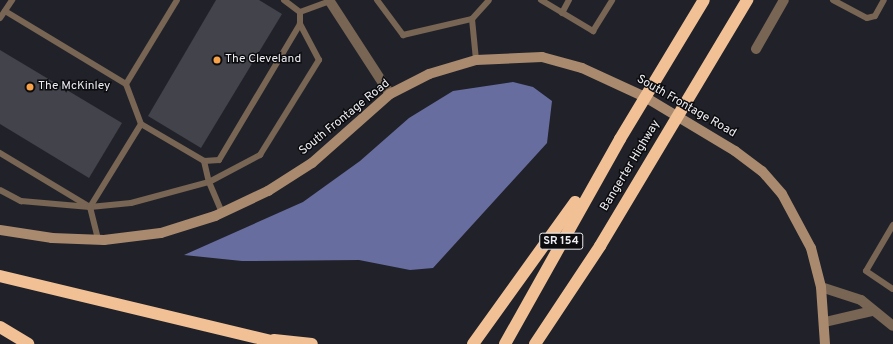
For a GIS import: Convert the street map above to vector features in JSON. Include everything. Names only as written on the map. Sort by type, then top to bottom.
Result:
[{"type":"highway","name":"Bangerter Highway","points":[[505,344],[620,138],[704,0]]},
{"type":"highway","name":"Bangerter Highway","points":[[535,344],[600,246],[747,0]]},
{"type":"highway","points":[[472,344],[620,138]]},
{"type":"highway","points":[[0,276],[283,344]]},
{"type":"highway","points":[[0,327],[28,344]]},
{"type":"highway","points":[[267,340],[312,344]]},
{"type":"street","points":[[330,0],[390,94]]},
{"type":"street","points":[[756,49],[784,0]]},
{"type":"street","name":"South Frontage Road","points":[[0,230],[52,238],[98,240],[161,233],[222,214],[268,191],[312,163],[390,94],[429,74],[476,60],[542,57],[582,68],[645,97],[735,151],[782,194],[811,248],[822,287],[825,344]]},
{"type":"street","points":[[822,287],[861,300],[872,311],[893,326]]},
{"type":"street","points":[[825,322],[872,311]]},
{"type":"lane","points":[[0,18],[12,0]]},
{"type":"lane","points":[[126,84],[177,0]]},
{"type":"lane","points":[[284,0],[300,12]]},
{"type":"lane","points":[[300,12],[330,0]]},
{"type":"lane","points":[[377,0],[403,35],[472,19],[489,0]]},
{"type":"lane","points":[[541,0],[593,31],[612,0]]},
{"type":"lane","points":[[562,13],[569,0]]},
{"type":"lane","points":[[833,0],[867,18],[875,16],[884,0]]},
{"type":"lane","points":[[5,11],[126,84],[142,124],[204,161],[219,160],[300,24]]},
{"type":"lane","points":[[0,190],[20,201],[90,207],[131,203],[209,182],[260,155],[319,60],[300,24],[300,12]]},
{"type":"lane","points":[[472,19],[476,60]]},
{"type":"lane","points":[[90,207],[142,124]]},
{"type":"lane","points":[[0,153],[90,207],[98,240]]},
{"type":"lane","points":[[204,161],[209,182],[222,214]]},
{"type":"lane","points":[[893,225],[866,271],[893,289]]},
{"type":"water","points":[[513,82],[533,87],[552,101],[547,143],[433,268],[410,270],[359,260],[242,261],[184,255],[303,202],[360,161],[409,118],[453,91]]},
{"type":"building","name":"The Cleveland","points":[[216,0],[259,0],[282,14],[201,148],[148,116]]},
{"type":"building","name":"The McKinley","points":[[0,50],[122,123],[89,178],[0,124]]},
{"type":"place","name":"The Cleveland","points":[[217,60]]},
{"type":"place","name":"The McKinley","points":[[30,87]]}]
